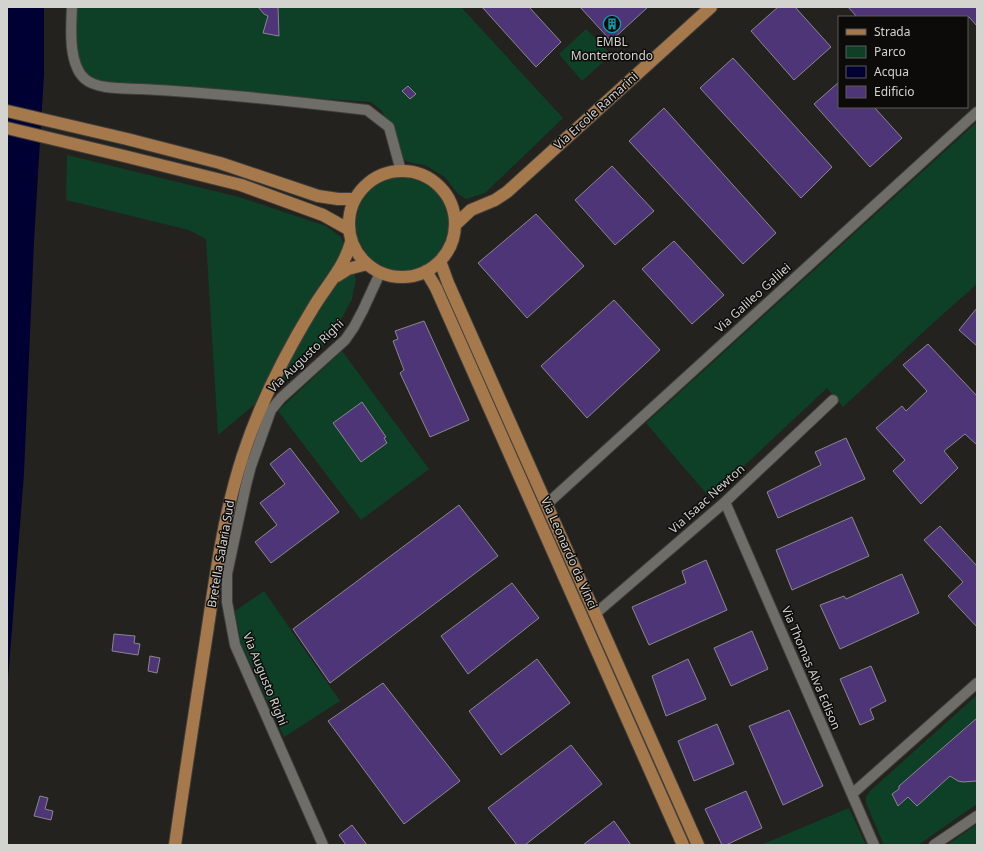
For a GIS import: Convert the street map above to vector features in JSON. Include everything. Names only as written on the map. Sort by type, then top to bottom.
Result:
[{"type":"main road","name":"Via Ercole Ramarini","points":[[455,225],[467,213],[476,207],[496,200],[507,192],[711,7]]},
{"type":"main road","points":[[7,111],[127,139],[240,169],[318,196],[338,199],[354,199]]},
{"type":"main road","points":[[7,128],[213,178],[255,190],[331,218],[348,229]]},
{"type":"main road","points":[[401,171],[416,173],[429,179],[440,188],[448,199],[454,212],[455,225],[453,238],[448,251],[440,261],[426,271],[411,277],[394,277],[380,273],[367,264],[357,254],[351,242],[348,229],[349,214],[354,199],[363,188],[374,179],[387,173],[401,171]]},
{"type":"main road","points":[[448,199],[464,206],[476,207]]},
{"type":"main road","name":"Bretella Salaria Sud","points":[[175,845],[217,566],[225,522],[243,455],[280,367],[313,308],[343,263],[351,242]]},
{"type":"main road","name":"Via Leonardo da Vinci","points":[[440,261],[448,283],[698,845]]},
{"type":"main road","name":"Bretella Salaria Sud","points":[[330,282],[348,269],[367,264]]},
{"type":"main road","name":"Via Leonardo da Vinci","points":[[426,271],[443,303],[683,845]]},
{"type":"street","points":[[72,7],[73,50],[77,69],[86,80],[101,87],[193,92],[367,110],[389,128],[401,171]]},
{"type":"street","name":"Via Galileo Galilei","points":[[547,504],[977,112]]},
{"type":"street","name":"Via Augusto Righi","points":[[323,845],[239,657],[229,617],[227,602],[227,574],[251,466],[272,410],[281,398],[345,340],[363,310],[380,273]]},
{"type":"street","name":"Via Isaac Newton","points":[[595,614],[725,502],[833,400]]},
{"type":"street","name":"Via Thomas Alva Edison","points":[[725,502],[874,845]]},
{"type":"street","points":[[852,794],[977,682]]},
{"type":"street","points":[[934,845],[977,816]]},
{"type":"green space","points":[[71,7],[461,7],[563,118],[485,193],[466,199],[458,194],[445,177],[425,165],[412,163],[401,159],[382,111],[371,102],[104,84],[77,72]]},
{"type":"green space","points":[[586,29],[611,55],[582,81],[559,54]]},
{"type":"green space","points":[[977,122],[977,284],[843,407],[827,388],[710,498],[646,423]]},
{"type":"green space","points":[[67,155],[239,197],[326,226],[341,237],[356,279],[352,299],[331,338],[218,435],[206,239],[189,230],[66,200]]},
{"type":"green space","points":[[403,177],[421,181],[436,191],[446,206],[450,224],[446,242],[436,257],[421,267],[403,271],[385,267],[370,257],[360,242],[356,224],[360,206],[370,191],[385,181]]},
{"type":"green space","points":[[342,351],[429,469],[361,520],[278,411]]},
{"type":"green space","points":[[264,591],[340,701],[284,737],[241,643],[235,611]]},
{"type":"green space","points":[[977,695],[977,804],[918,845],[884,845],[866,803],[866,797],[870,791]]},
{"type":"green space","points":[[849,808],[866,845],[761,845]]},
{"type":"green space","points":[[977,824],[977,845],[947,845]]},
{"type":"water","points":[[7,7],[44,7],[44,74],[34,241],[24,473],[7,694]]},
{"type":"building","points":[[258,7],[278,7],[279,36],[263,33],[268,16]]},
{"type":"building","points":[[482,7],[529,7],[561,42],[536,67]]},
{"type":"building","name":"EMBL Monterotondo","points":[[580,7],[648,7],[611,41]]},
{"type":"building","points":[[778,7],[795,7],[831,47],[794,80],[751,31]]},
{"type":"building","points":[[848,7],[977,7],[977,26],[968,16],[856,16]]},
{"type":"building","points":[[733,58],[832,167],[801,198],[700,88]]},
{"type":"building","points":[[838,83],[838,108],[875,108],[902,138],[870,167],[814,104]]},
{"type":"building","points":[[408,86],[416,94],[410,99],[402,91]]},
{"type":"building","points":[[664,108],[776,233],[743,264],[629,141]]},
{"type":"building","points":[[612,166],[654,211],[615,245],[575,200]]},
{"type":"building","points":[[536,214],[584,266],[527,318],[478,263]]},
{"type":"building","points":[[674,241],[724,295],[692,324],[642,269]]},
{"type":"building","points":[[614,300],[660,350],[587,418],[541,366]]},
{"type":"building","points":[[977,308],[977,346],[959,330]]},
{"type":"building","points":[[424,321],[469,420],[430,437],[400,373],[404,370],[393,341],[398,339],[395,331]]},
{"type":"building","points":[[928,344],[977,396],[977,445],[965,434],[944,451],[958,468],[921,504],[893,471],[905,460],[876,428],[902,406],[906,411],[927,391],[903,365]]},
{"type":"building","points":[[362,402],[386,437],[384,438],[387,443],[361,462],[333,423]]},
{"type":"building","points":[[846,438],[865,479],[778,518],[767,492],[821,465],[815,452]]},
{"type":"building","points":[[290,448],[339,512],[271,563],[255,542],[277,525],[260,503],[285,484],[270,464]]},
{"type":"building","points":[[459,505],[498,556],[330,683],[293,629]]},
{"type":"building","points":[[852,517],[869,556],[792,590],[776,550]]},
{"type":"building","points":[[940,526],[977,566],[977,627],[948,596],[963,582],[924,540]]},
{"type":"building","points":[[706,560],[727,610],[649,645],[632,607],[686,583],[682,571]]},
{"type":"building","points":[[902,574],[919,613],[840,649],[820,605],[844,596],[846,599]]},
{"type":"building","points":[[512,583],[539,618],[468,674],[441,636]]},
{"type":"building","points":[[752,631],[768,669],[731,686],[714,648]]},
{"type":"building","points":[[114,634],[135,636],[134,643],[140,644],[138,655],[112,651]]},
{"type":"building","points":[[150,656],[160,658],[157,673],[148,671]]},
{"type":"building","points":[[537,659],[570,703],[501,755],[469,711]]},
{"type":"building","points":[[688,659],[706,699],[666,716],[652,676]]},
{"type":"building","points":[[871,666],[886,701],[870,709],[874,719],[860,725],[840,679]]},
{"type":"building","points":[[383,683],[460,781],[404,824],[328,721]]},
{"type":"building","points":[[789,710],[823,786],[783,805],[749,726]]},
{"type":"building","points":[[977,718],[977,781],[963,782],[950,776],[917,806],[908,797],[898,806],[892,794],[899,789],[899,786]]},
{"type":"building","points":[[717,724],[734,764],[694,781],[678,741]]},
{"type":"building","points":[[571,745],[602,784],[525,845],[517,845],[488,808]]},
{"type":"building","points":[[746,791],[762,828],[726,845],[722,845],[705,809]]},
{"type":"building","points":[[40,796],[48,798],[45,809],[53,811],[51,820],[34,816]]},
{"type":"building","points":[[614,821],[631,845],[583,845]]},
{"type":"building","points":[[352,825],[367,845],[346,845],[339,835]]},
{"type":"place","name":"EMBL Monterotondo","points":[[612,24]]}]
